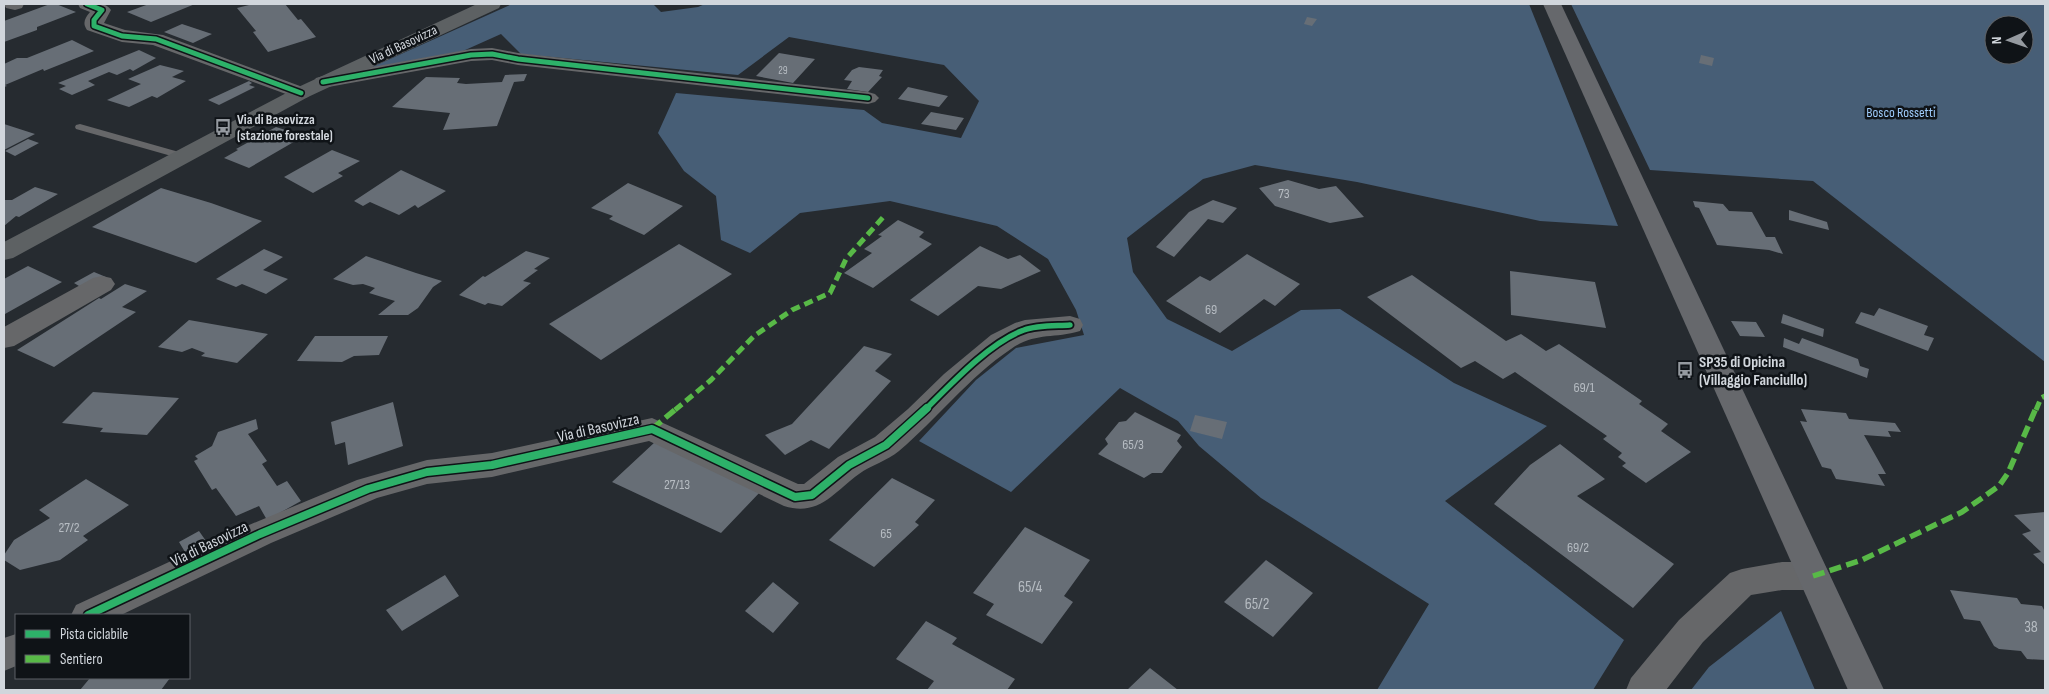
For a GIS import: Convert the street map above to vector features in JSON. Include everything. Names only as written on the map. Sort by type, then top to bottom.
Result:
[{"type":"main road","name":"Via di Basovizza","points":[[4,252],[301,93],[492,4]]},
{"type":"main road","points":[[1552,4],[1866,690]]},
{"type":"street","points":[[87,4],[102,10],[94,20],[94,26],[122,36],[156,39],[301,93]]},
{"type":"street","points":[[323,82],[471,55],[492,54],[518,59],[868,98]]},
{"type":"street","points":[[4,339],[102,284]]},
{"type":"street","name":"Via di Basovizza","points":[[90,614],[260,534],[368,489],[427,472],[492,465],[652,428],[670,439],[795,497],[812,495],[849,465],[886,445],[918,418],[954,381],[1002,342],[1025,328],[1070,325]]},
{"type":"street","points":[[1644,690],[1691,631],[1742,583],[1782,576],[1813,576]]},
{"type":"lane","points":[[80,127],[182,156]]},
{"type":"green space","points":[[512,4],[653,4],[661,12],[698,7],[705,4],[1529,4],[1618,226],[1540,221],[1357,182],[1255,165],[1203,179],[1127,238],[1133,272],[1167,319],[1232,351],[1301,310],[1340,309],[1454,383],[1547,426],[1445,501],[1624,640],[1593,690],[1377,690],[1429,604],[1261,498],[1199,446],[1178,421],[1120,388],[1011,492],[919,441],[976,380],[1016,348],[1084,335],[1076,310],[1048,259],[997,226],[890,201],[800,213],[750,253],[721,240],[716,196],[684,171],[658,133],[676,93],[864,110],[882,123],[961,138],[979,101],[944,65],[789,37],[738,75],[521,54],[501,34],[463,51],[370,68]]},
{"type":"green space","name":"Bosco Rossetti","points":[[1571,4],[2045,4],[2045,362],[1813,181],[1650,170]]},
{"type":"green space","points":[[1781,611],[1815,690],[1691,690],[1709,667]]},
{"type":"building","points":[[50,4],[56,4],[76,12],[37,27],[37,30],[4,42],[4,21]]},
{"type":"building","points":[[149,4],[195,4],[151,22],[127,12]]},
{"type":"building","points":[[253,4],[285,4],[316,37],[268,52],[253,32],[256,31],[237,8]]},
{"type":"building","points":[[1307,17],[1317,19],[1312,26],[1304,24]]},
{"type":"building","points":[[182,24],[212,34],[193,43],[164,32]]},
{"type":"building","points":[[72,40],[94,51],[44,71],[43,69],[4,87],[4,64],[17,58],[27,58]]},
{"type":"building","points":[[139,50],[156,58],[133,71],[130,69],[117,75],[109,72],[88,81],[95,85],[72,95],[59,89],[66,86],[58,83]]},
{"type":"building","points":[[779,53],[815,59],[793,83],[756,76]]},
{"type":"building","points":[[1701,55],[1714,58],[1712,66],[1699,63]]},
{"type":"building","points":[[160,65],[184,71],[172,77],[186,81],[157,98],[152,96],[129,107],[107,100],[141,84],[128,79]]},
{"type":"building","points":[[859,67],[883,70],[879,76],[882,77],[868,92],[847,89],[852,81],[844,80],[852,70]]},
{"type":"building","points":[[527,74],[524,81],[514,82],[497,126],[443,130],[450,113],[392,107],[426,77],[460,78],[457,83],[466,84],[502,82],[505,75]]},
{"type":"building","points":[[249,81],[252,83],[249,85],[255,87],[219,105],[208,100]]},
{"type":"building","points":[[908,87],[948,96],[939,107],[898,99]]},
{"type":"building","points":[[931,112],[964,118],[956,130],[921,124]]},
{"type":"building","points":[[4,124],[35,134],[4,150]]},
{"type":"building","points":[[276,127],[304,136],[249,168],[224,158],[238,150],[236,149]]},
{"type":"building","points":[[28,139],[39,143],[15,156],[5,151]]},
{"type":"building","points":[[332,150],[360,161],[338,173],[343,176],[313,193],[284,177]]},
{"type":"building","points":[[401,170],[446,191],[418,208],[415,205],[399,215],[370,202],[363,206],[354,201]]},
{"type":"building","points":[[1288,180],[1319,189],[1336,186],[1364,217],[1330,223],[1275,206],[1259,188]]},
{"type":"building","points":[[628,183],[683,206],[644,235],[609,219],[613,216],[591,208]]},
{"type":"building","points":[[35,187],[58,194],[19,217],[16,216],[4,226],[4,200],[12,200]]},
{"type":"building","points":[[161,188],[262,221],[196,263],[92,227]]},
{"type":"building","points":[[1213,200],[1237,208],[1223,223],[1208,219],[1174,257],[1156,247],[1189,212]]},
{"type":"building","points":[[1693,201],[1723,204],[1729,211],[1752,212],[1766,237],[1775,237],[1783,254],[1769,250],[1717,245],[1699,208],[1695,207]]},
{"type":"building","points":[[1789,210],[1827,222],[1829,230],[1789,220]]},
{"type":"building","points":[[898,220],[924,232],[919,237],[932,244],[873,288],[844,273],[872,253],[864,249],[882,236],[878,235]]},
{"type":"building","points":[[679,244],[732,274],[601,360],[549,324]]},
{"type":"building","points":[[980,246],[1008,259],[1020,255],[1041,271],[1001,289],[978,286],[938,316],[910,300]]},
{"type":"building","points":[[264,249],[283,257],[263,270],[288,279],[266,294],[242,284],[236,287],[216,279]]},
{"type":"building","points":[[526,251],[550,258],[534,269],[538,270],[523,281],[531,283],[502,306],[488,303],[485,305],[459,295],[483,276],[485,277]]},
{"type":"building","points":[[1247,254],[1300,284],[1275,306],[1264,299],[1220,333],[1166,301],[1200,276],[1210,281]]},
{"type":"building","points":[[366,256],[442,281],[433,287],[418,308],[408,315],[378,315],[395,301],[369,293],[375,288],[363,284],[353,285],[333,279]]},
{"type":"building","points":[[28,266],[62,282],[5,314],[4,279]]},
{"type":"building","points":[[1510,271],[1595,282],[1606,328],[1511,315]]},
{"type":"building","points":[[94,272],[106,277],[84,289],[74,283]]},
{"type":"building","points":[[1412,275],[1506,341],[1521,334],[1546,351],[1559,344],[1642,401],[1639,404],[1668,424],[1661,431],[1691,452],[1646,483],[1622,466],[1626,463],[1618,457],[1622,453],[1603,439],[1607,436],[1515,372],[1503,379],[1475,361],[1461,368],[1367,297]]},
{"type":"building","points":[[125,284],[147,291],[122,307],[136,312],[54,367],[17,350],[99,298],[101,299]]},
{"type":"building","points":[[1879,308],[1928,326],[1924,335],[1934,338],[1928,351],[1855,323],[1861,312],[1874,316]]},
{"type":"building","points":[[1783,314],[1824,329],[1823,337],[1781,323]]},
{"type":"building","points":[[189,320],[268,334],[237,363],[201,356],[205,353],[192,348],[182,352],[158,347]]},
{"type":"building","points":[[1731,321],[1756,322],[1765,337],[1740,336]]},
{"type":"building","points":[[315,336],[388,336],[379,355],[354,356],[342,362],[297,361]]},
{"type":"building","points":[[1784,338],[1799,344],[1802,338],[1858,359],[1860,366],[1869,369],[1867,378],[1783,347]]},
{"type":"building","points":[[864,346],[892,354],[875,371],[891,381],[829,449],[811,440],[785,455],[765,435],[792,424]]},
{"type":"building","points":[[93,392],[179,398],[147,435],[100,432],[103,428],[62,423]]},
{"type":"building","points":[[393,402],[403,446],[348,465],[345,442],[335,445],[331,422]]},
{"type":"building","points":[[1801,409],[1846,413],[1849,419],[1895,423],[1901,432],[1888,431],[1891,437],[1864,435],[1886,474],[1878,474],[1885,486],[1836,479],[1831,469],[1822,467],[1800,421],[1807,422]]},
{"type":"building","points":[[1135,412],[1181,435],[1177,441],[1182,447],[1162,473],[1152,473],[1144,478],[1098,454],[1108,444],[1105,439],[1119,422],[1126,421]]},
{"type":"building","points":[[1195,415],[1227,422],[1222,439],[1190,431]]},
{"type":"building","points":[[256,419],[258,429],[248,434],[267,461],[262,464],[277,486],[287,481],[301,501],[267,520],[259,506],[236,516],[216,488],[212,490],[194,461],[198,459],[195,456],[212,446],[218,432]]},
{"type":"building","points":[[655,442],[762,490],[721,533],[612,482]]},
{"type":"building","points":[[1560,444],[1605,479],[1577,496],[1674,564],[1633,608],[1494,504],[1530,465]]},
{"type":"building","points":[[892,478],[935,500],[915,522],[919,525],[874,567],[829,540]]},
{"type":"building","points":[[86,479],[129,505],[83,536],[88,540],[60,560],[20,570],[4,560],[4,555],[14,540],[50,518],[39,510]]},
{"type":"building","points":[[2045,512],[2045,565],[2033,554],[2041,552],[2022,534],[2031,531],[2014,515]]},
{"type":"building","points":[[1025,527],[1090,560],[1064,596],[1073,602],[1042,644],[986,615],[994,604],[973,593]]},
{"type":"building","points":[[199,531],[206,541],[185,552],[179,542]]},
{"type":"building","points":[[1266,560],[1313,593],[1273,637],[1224,602]]},
{"type":"building","points":[[445,575],[459,596],[402,631],[386,610]]},
{"type":"building","points":[[773,582],[799,603],[773,633],[745,611]]},
{"type":"building","points":[[1950,590],[2017,598],[2021,604],[2042,606],[2045,612],[2045,660],[2027,659],[2021,651],[1999,649],[1994,646],[1980,621],[1964,619]]},
{"type":"building","points":[[926,621],[957,638],[952,644],[1015,679],[1007,690],[927,690],[934,681],[896,659]]},
{"type":"building","points":[[1150,668],[1178,690],[1127,690]]},
{"type":"building","points":[[89,679],[169,679],[161,690],[80,690]]},
{"type":"marked path","points":[[652,429],[711,380],[754,336],[792,310],[830,293],[846,259],[885,215]]},
{"type":"marked path","points":[[1813,576],[1862,560],[1962,512],[1999,486],[2008,473],[2041,398],[2045,396]]},
{"type":"cycle path","points":[[87,4],[102,10],[94,20],[94,26],[122,36],[156,39],[301,93]]},
{"type":"cycle path","points":[[323,82],[471,55],[492,54],[518,59],[868,98]]},
{"type":"cycle path","points":[[90,614],[260,534],[368,489],[427,472],[492,465],[652,429],[795,497],[812,495],[849,465],[886,445],[918,417],[954,381],[1001,342],[1025,329],[1070,325]]},
{"type":"place","name":"Via di Basovizza (stazione forestale)","points":[[223,127]]},
{"type":"place","name":"SP35 di Opicina (Villaggio Fanciullo)","points":[[1685,370]]}]
